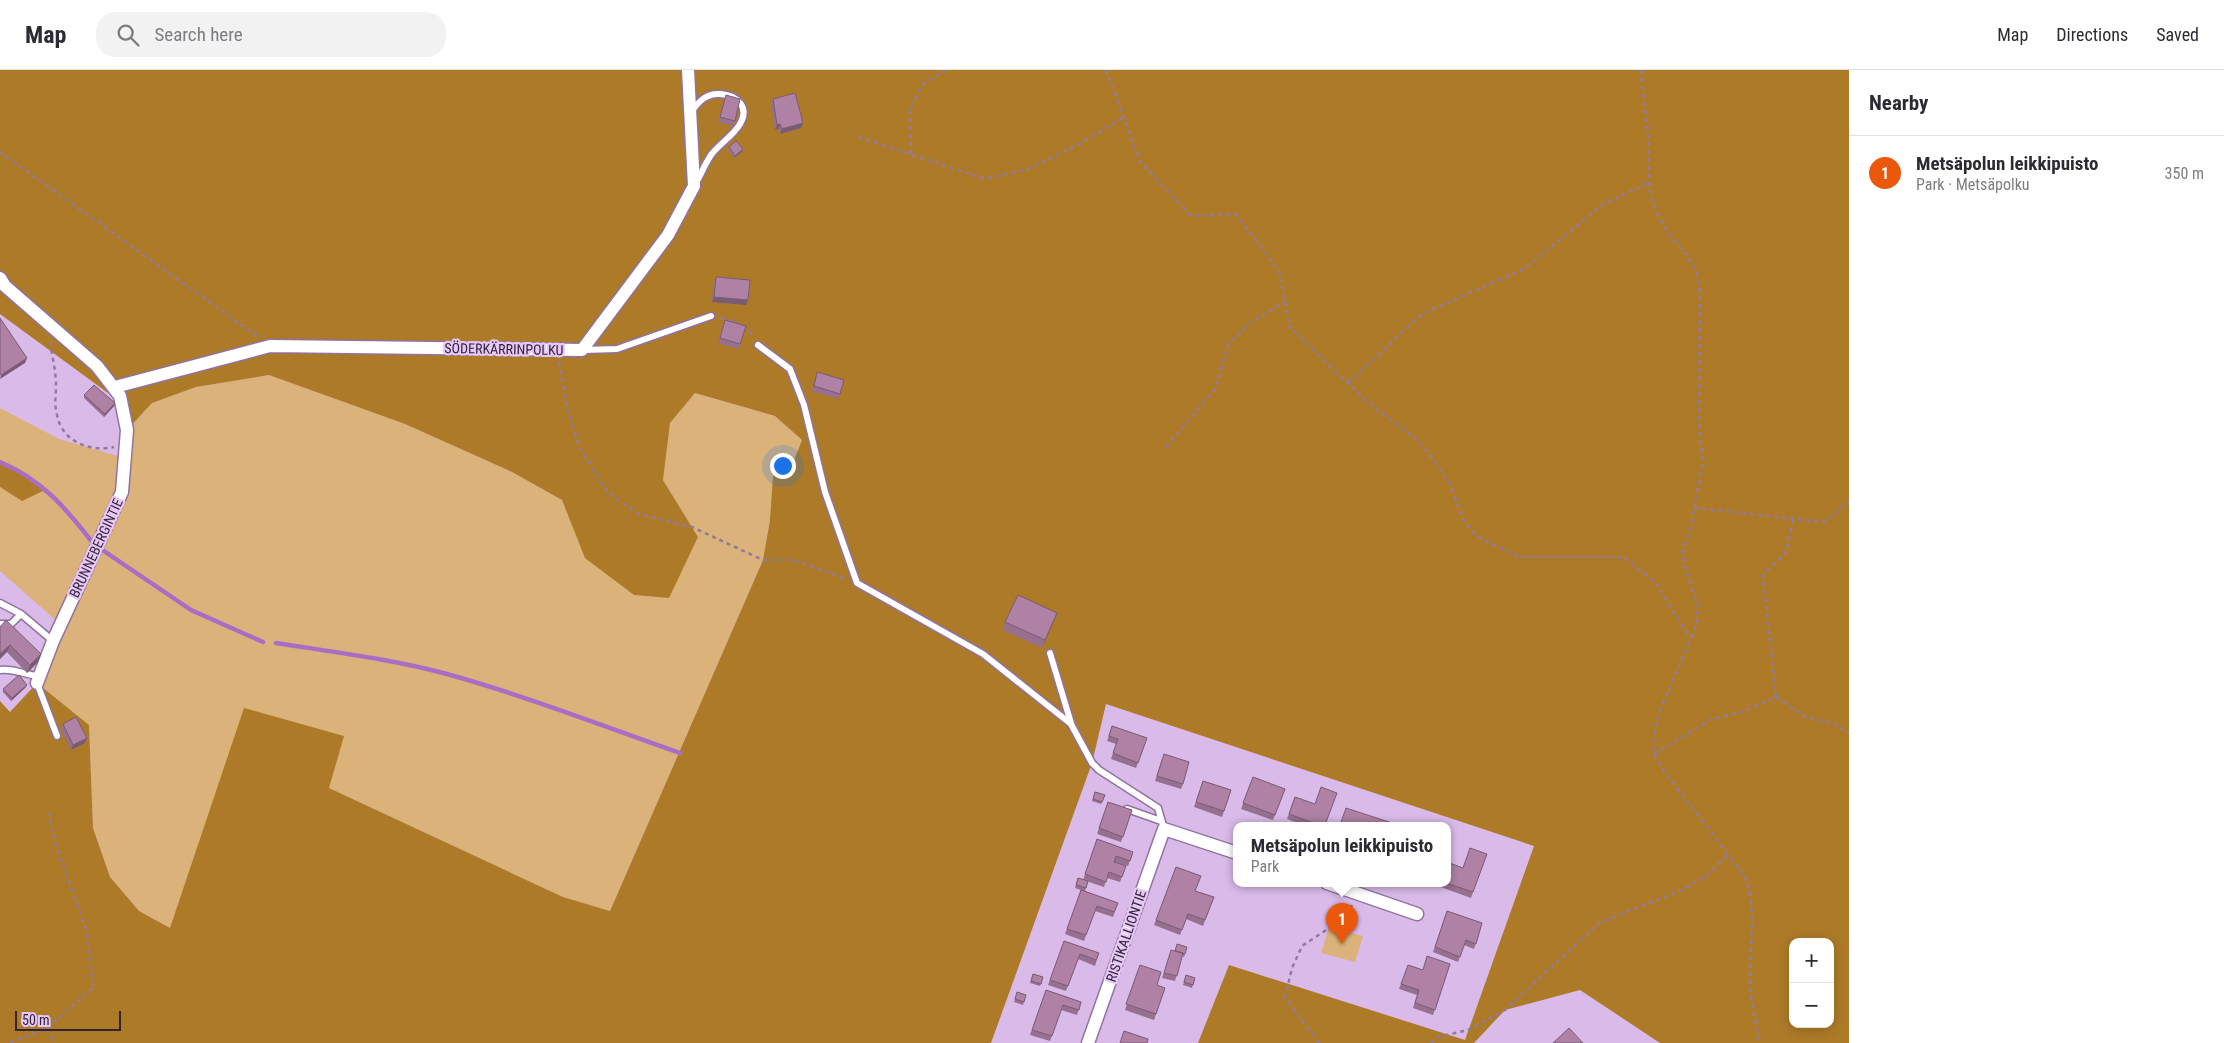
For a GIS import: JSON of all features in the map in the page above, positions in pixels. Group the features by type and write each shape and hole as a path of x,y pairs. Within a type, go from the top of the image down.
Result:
{"street":[{"path":"688,70 694,186"},
{"name":"SÖDERKÄRRINPOLKU","path":"114,387 270,346 582,350 668,235 694,186"},
{"name":"BRUNNEBERGINTIE","path":"0,278 5,286 97,366 120,396 125,415 126,443 122,492 53,641 38,680"},
{"path":"1162,825 1233,852"},
{"name":"RISTIKALLIONTIE","path":"1088,1043 1162,825"},
{"path":"1339,887 1418,914"}],"lane":[{"path":"690,114 700,100 714,94 736,97 742,104 740,124 710,156 694,186"},
{"path":"582,350 617,349 711,316"},
{"path":"758,345 790,369 804,405 825,492 857,583 982,654 1071,724"},
{"path":"0,603 21,614 53,641"},
{"path":"0,624 11,624 21,614"},
{"path":"1050,653 1071,724 1092,763 1099,770 1158,808 1162,825"},
{"path":"0,670 15,670 38,680 57,736"},
{"path":"1126,809 1162,825"}],"path":[{"path":"911,154 910,109 923,84 946,70"},
{"path":"1106,70 1140,161 1191,216 1236,214 1279,272 1290,327 1366,401 1420,442 1451,485 1463,520 1478,537 1519,557 1623,557 1655,582 1691,638"},
{"path":"1641,70 1648,136 1648,183 1656,213 1672,240 1694,263 1699,278 1701,394 1699,424 1703,462 1689,535 1683,549 1684,563 1698,606 1698,624 1660,711 1654,736 1654,754 1661,767 1726,855 1743,874 1750,890 1753,908 1750,980 1759,1043"},
{"path":"859,137 985,179 1028,169 1078,145 1124,117"},
{"path":"0,152 270,346"},
{"path":"1348,383 1422,314 1526,268 1600,206 1648,183"},
{"path":"1166,446 1216,388 1228,344 1249,324 1285,301"},
{"path":"711,316 734,321 741,325 748,330 758,345"},
{"path":"47,321 56,383 57,416 61,428 70,438 92,449 98,450 126,443"},
{"path":"557,350 568,411 580,448 608,493 639,514 692,527 763,560 794,560 857,583"},
{"path":"1695,508 1825,522 1849,501"},
{"path":"1794,518 1785,554 1763,575 1776,697 1804,716 1834,724 1849,733"},
{"path":"1654,754 1712,719 1742,712 1776,697"},
{"path":"10,1043 46,1028 93,988 87,932 56,842 49,813"},
{"path":"1431,1043 1438,1037 1468,1030 1505,1010 1599,923 1684,889 1710,874 1726,855"},
{"path":"1340,930 1358,893"},
{"path":"1319,1043 1286,997 1292,968 1302,946 1346,917"},
{"path":"46,1028 55,1043"}],"shaded area":[{"path":"0,70 1849,70 1849,1043 1660,1043 1580,990 1505,1010 1474,1043 1198,1043 1229,965 1465,1040 1534,846 1106,704 1092,763 991,1043 0,1043 0,701 10,712 37,683 89,725 93,828 110,877 139,911 170,928 244,708 344,736 329,788 563,897 610,911 763,560 770,520 773,476 792,465 802,440 775,416 695,393 670,423 663,480 698,537 669,598 634,595 585,558 562,500 512,472 405,424 269,375 196,387 152,403 127,430 120,396 108,393 0,314"},
{"path":"269,375 405,424 512,472 562,500 586,558 634,595 668,598 698,537 663,480 670,423 695,393 775,416 802,440 770,520 763,560 610,911 563,897 329,788 170,928 139,911 110,877 93,828 89,725 37,683 60,624 0,571 0,487 22,501 23,472 0,460 0,408 59,439 125,458 127,430 152,403 196,387"},
{"path":"0,460 23,472 45,490 22,501 0,487"},
{"path":"1329,927 1363,936 1355,962 1321,953"}],"building":[{"path":"795,93 803,123 782,129 780,124 777,125 773,99"},
{"path":"726,95 740,99 735,121 720,117"},
{"path":"736,141 743,149 735,156 729,147"},
{"path":"716,277 750,280 748,300 714,297"},
{"path":"0,318 27,358 1,375 0,374"},
{"path":"725,320 746,326 740,344 720,338"},
{"path":"817,372 844,380 840,394 814,386"},
{"path":"94,385 115,403 105,414 84,395"},
{"path":"1018,595 1057,613 1045,640 1005,622"},
{"path":"6,620 41,654 30,665 10,645 0,654 0,627"},
{"path":"19,675 27,685 12,698 3,689"},
{"path":"76,717 87,738 73,745 63,724"},
{"path":"1112,726 1147,738 1138,763 1113,753 1118,739 1109,736"},
{"path":"1164,754 1189,762 1183,784 1157,776"},
{"path":"1253,777 1285,789 1275,815 1243,803"},
{"path":"1203,781 1231,790 1224,811 1196,802"},
{"path":"1321,787 1337,793 1326,822 1311,822 1289,814 1295,797 1315,804"},
{"path":"1095,792 1105,795 1102,802 1093,799"},
{"path":"1108,802 1132,810 1123,837 1099,828"},
{"path":"1346,808 1389,822 1341,822"},
{"path":"1097,839 1133,852 1130,861 1116,856 1114,862 1126,866 1122,877 1109,872 1106,882 1085,874"},
{"path":"1470,848 1487,854 1473,892 1451,885 1451,864 1463,868"},
{"path":"1176,867 1201,876 1195,891 1214,897 1205,920 1188,914 1182,930 1156,920"},
{"path":"1078,878 1088,881 1086,888 1076,885"},
{"path":"1081,890 1118,903 1114,912 1097,906 1086,935 1067,929"},
{"path":"1447,911 1482,923 1476,944 1466,940 1460,957 1435,947"},
{"path":"1064,941 1099,953 1096,960 1080,954 1068,986 1050,980"},
{"path":"1177,944 1187,947 1185,954 1175,951"},
{"path":"1171,950 1183,953 1177,976 1164,973"},
{"path":"1427,956 1450,964 1435,1010 1415,1003 1419,990 1401,984 1408,965 1423,970"},
{"path":"1140,965 1161,972 1157,985 1165,988 1156,1014 1126,1004"},
{"path":"1033,974 1043,977 1041,984 1031,981"},
{"path":"1186,975 1195,978 1193,985 1184,982"},
{"path":"1046,990 1081,1002 1079,1010 1063,1005 1052,1036 1032,1030"},
{"path":"1017,992 1026,995 1024,1002 1015,999"},
{"path":"1569,1028 1583,1043 1553,1043"},
{"path":"1124,1031 1148,1039 1147,1043 1120,1043"}],"waterway":[{"path":"0,462 28,477 51,495 92,542"},
{"path":"98,547 191,610 263,642"},
{"path":"276,643 383,660 447,674 535,702 680,753"}],"place":[{"name":"Metsäpolun leikkipuisto","path":"1342,944"}]}
